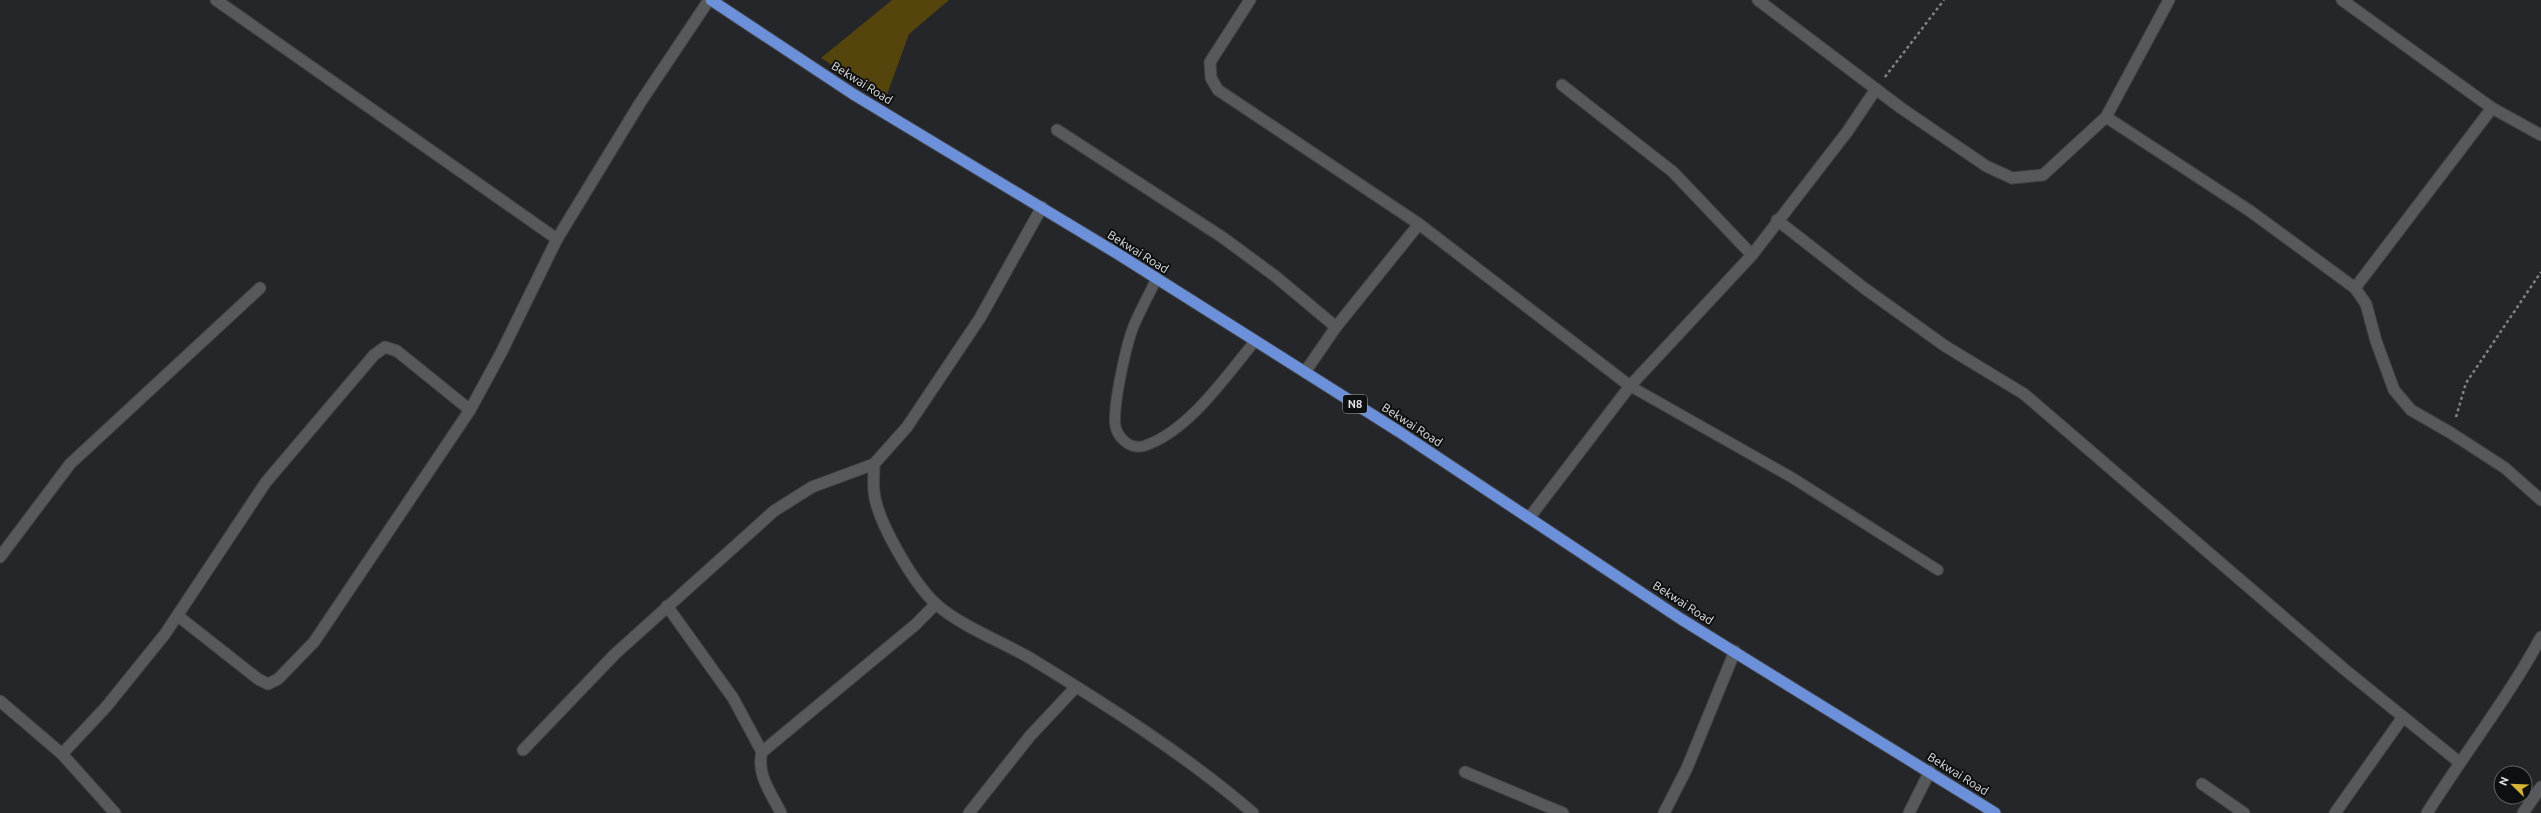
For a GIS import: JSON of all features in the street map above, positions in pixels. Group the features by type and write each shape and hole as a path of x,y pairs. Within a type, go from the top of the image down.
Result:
{"highway":[{"name":"Bekwai Road","path":"710,0 853,94 1157,278 1305,372 1681,619 1735,651 1846,722 1930,771 1995,813"}],"street":[{"path":"216,0 557,239"},
{"path":"178,616 258,679 268,684 278,679 314,642 470,410 557,239 640,103 710,0"},
{"path":"1250,0 1210,62 1211,78 1218,90 1419,224 1630,386"},
{"path":"1758,0 1876,88 1986,166 2012,178 2043,175 2106,117 2169,0"},
{"path":"2342,0 2492,108 2541,135"},
{"path":"1562,85 1673,172 1752,255"},
{"path":"1529,518 1630,386 1752,255 1777,220 1847,132 1876,88"},
{"path":"2356,288 2492,108"},
{"path":"2106,117 2250,211 2356,288 2366,304 2376,341 2394,390 2411,410 2451,432 2505,468 2541,500"},
{"path":"1057,130 1222,237 1275,276 1336,327"},
{"path":"524,750 615,654 774,511 812,487 874,464 907,427 980,318 1042,207"},
{"path":"1777,220 1864,288 1945,346 2024,394 2158,507 2208,553 2403,717 2459,762"},
{"path":"1305,372 1336,327 1419,224"},
{"path":"0,557 70,464 260,288"},
{"path":"62,754 106,707 178,616 266,482 374,355 385,347 397,351 470,410"},
{"path":"874,464 874,492 882,518 901,557 916,581 936,604 1075,688 1159,743 1229,792 1253,813"},
{"path":"781,813 761,774 759,763 762,752 915,625 936,604"},
{"path":"668,606 733,698 762,752"},
{"path":"2427,813 2459,762 2519,676 2541,637"},
{"path":"1664,813 1687,768 1735,651"},
{"path":"970,813 1030,736 1075,688"},
{"path":"0,701 62,754 115,813"},
{"path":"2335,813 2403,717"},
{"path":"1909,813 1930,771"},
{"path":"1464,772 1563,813"},
{"path":"2202,784 2244,813"},
{"path":"2523,813 2541,787"}],"lane":[{"path":"1157,278 1134,326 1119,388 1115,423 1118,433 1124,442 1133,447 1144,446 1166,434 1197,410 1255,341"},
{"path":"1630,386 1791,477 1938,570"}],"path":[{"path":"1876,88 1944,0"},
{"path":"2451,432 2466,383 2541,272"}],"shaded area":[{"path":"892,0 949,0 909,34 885,100 821,58"}]}
